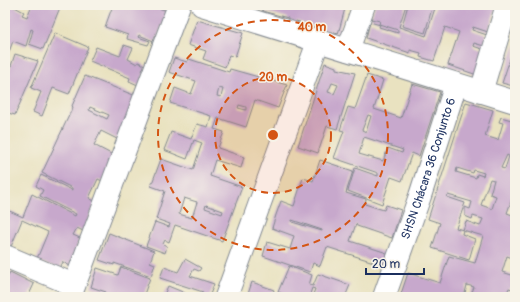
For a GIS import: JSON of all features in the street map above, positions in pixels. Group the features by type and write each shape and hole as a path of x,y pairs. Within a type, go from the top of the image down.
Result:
{"street":[{"path":"5,256 72,291 179,5"},
{"path":"202,5 246,11 318,42 515,102"},
{"path":"348,50 364,5"},
{"path":"481,92 507,5"},
{"path":"226,297 318,42"},
{"name":"SHSN Chácara 36 Conjunto 6","path":"384,297 420,196 456,84"}],"building":[{"path":"5,5 11,5 24,12 22,15 27,17 32,5 61,5 43,49 29,44 33,30 31,29 26,46 13,41 9,52 5,50"},
{"path":"113,5 148,5 168,11 156,42 139,35 138,37 150,41 148,45 127,39 128,35 105,27"},
{"path":"264,5 346,5 338,34 296,21 295,23 287,20 288,18 262,11"},
{"path":"375,5 406,5 399,27 426,36 436,5 497,5 488,32 473,27 472,30 487,35 484,46 474,43 473,46 485,50 477,75 448,65 459,32 445,27 434,61 420,57 421,53 410,50 410,53 366,38 370,22 380,25 379,27 398,33 398,30 379,24 380,21 371,19"},
{"path":"408,5 433,5 425,33 402,26"},
{"path":"197,20 243,33 235,57 229,55 225,67 203,59 206,51 188,45"},
{"path":"55,33 88,47 69,94 53,88 42,116 33,112 41,92 31,88"},
{"path":"515,44 515,78 513,86 502,83"},
{"path":"124,45 133,48 128,59 137,64 138,62 147,66 140,86 129,81 130,78 90,61 96,47 120,56"},
{"path":"15,54 38,61 15,115 5,112 5,84"},
{"path":"174,58 187,62 189,59 229,72 230,69 287,85 278,108 255,100 246,127 218,118 214,129 224,132 218,148 244,157 241,168 215,160 210,176 242,187 222,241 175,225 169,242 165,240 163,244 167,246 165,253 146,246 155,222 169,227 170,224 156,219 165,191 151,186 161,159 193,170 202,143 194,140 187,159 164,150 171,132 191,139 197,124 208,127 211,116 170,103 175,88 191,94 196,81 169,72","holes":["219,88 223,89 221,97 217,96","239,105 246,107 246,110 238,108","184,198 197,202 192,218 179,214","206,205 223,211 222,214 205,208"]},
{"path":"325,63 336,67 336,69 355,73 337,129 327,126 318,153 298,146","holes":["332,83 338,85 334,94 328,92"]},
{"path":"367,75 383,80 374,109 401,118 412,84 440,92 419,156 412,153 402,181 391,177 382,204 348,191 355,168 378,176 378,173 334,158 344,131 340,130 348,107 355,109","holes":["368,115 371,116 366,132 362,130","364,137 403,150 402,153 388,148 383,161 359,154"]},
{"path":"85,76 136,96 119,140 101,131 94,145 113,155 102,181 98,179 89,198 96,202 83,231 77,228 73,235 80,238 70,266 63,262 60,268 36,261 48,232 22,220 10,249 5,247 5,209 23,217 32,194 75,216 76,214 40,196 43,190 36,186 41,175 72,190 72,188 42,173 73,107 72,106","holes":["90,107 109,115 107,119 89,110"]},
{"path":"466,102 493,110 485,136 498,140 503,123 499,122 501,117 515,121 515,190 507,213 515,216 515,259 507,256 502,272 515,276 515,290 509,288 505,297 470,297 474,287 467,285 464,297 400,297 408,273 440,283 449,256 475,263 483,236 463,230 462,234 475,239 469,260 432,248 440,223 428,219","holes":["507,155 509,156 505,169 501,168","457,168 473,173 474,170 484,173 483,176 477,174 476,178 456,172","490,179 494,180 490,194 496,196 492,209 481,205","448,195 472,202 470,209 465,207 465,216 472,219 473,216 483,219 480,226 466,221 463,230 456,228 465,203 447,197"]},
{"path":"320,160 353,171 346,193 366,199 365,204 377,208 384,210 386,205 401,210 392,238 357,226 356,224 350,241 387,253 383,265 327,247 320,266 313,263 310,272 263,256 267,242 290,249 294,236 272,228 276,215 281,201 294,206 303,178 313,181","holes":["292,220 322,230 292,222"]},
{"path":"109,233 154,251 150,262 155,264 151,276 114,263 114,265 99,260"},
{"path":"185,259 201,268 199,271 194,269 190,276 214,284 209,297 202,295 203,292 160,278 164,267 178,272"},
{"path":"289,266 312,275 309,285 313,286 318,274 350,285 345,297 312,297 315,289 312,288 309,297 292,297 278,292"},
{"path":"121,267 150,278 143,297 104,297 106,292 91,287 97,268 118,275"},
{"path":"10,272 34,284 28,297 5,297 5,281"},
{"path":"252,282 274,290 273,293 285,297 247,297"},
{"path":"168,286 185,293 183,297 163,297"}]}
